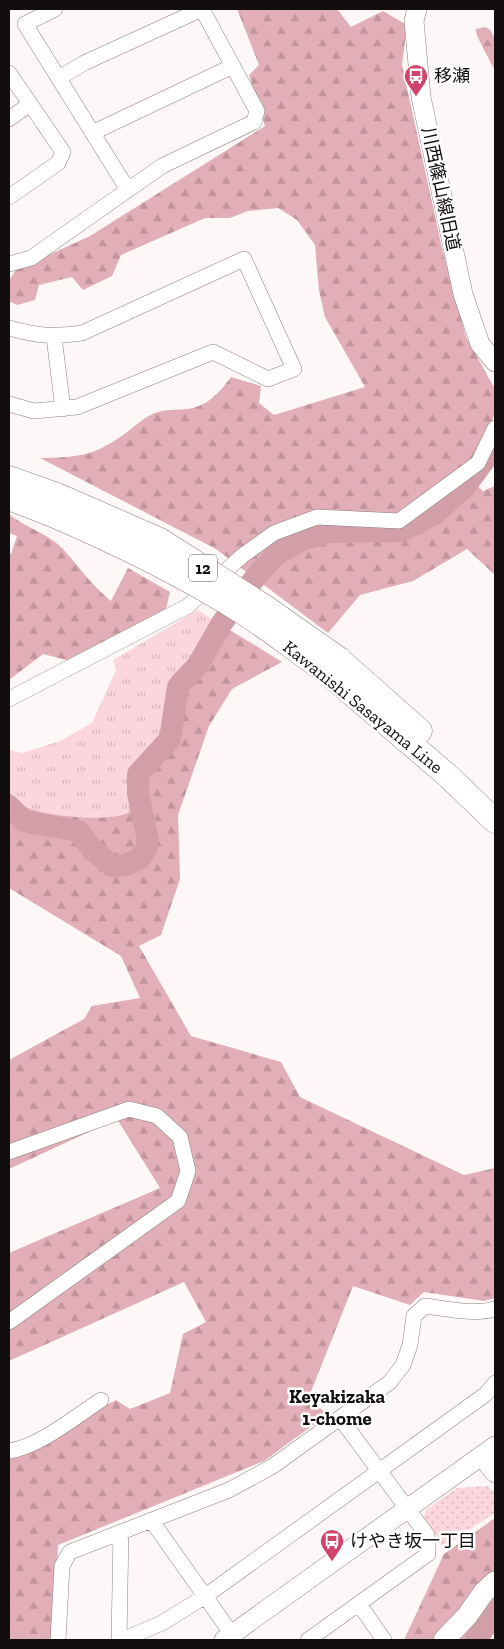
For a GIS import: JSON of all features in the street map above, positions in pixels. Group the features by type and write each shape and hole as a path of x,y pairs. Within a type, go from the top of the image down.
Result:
{"main road":[{"name":"Kawanishi Sasayama Line","path":"9,478 52,504"},
{"name":"Kawanishi Sasayama Line","path":"9,498 52,504 160,540 265,606 332,664 495,798"},
{"name":"Kawanishi Sasayama Line","path":"332,664 495,821"},
{"path":"444,1640 495,1582"}],"street":[{"path":"56,9 25,24 94,132 128,190"},
{"path":"9,264 31,258 162,166 254,122 257,111 202,9 84,63 59,78"},
{"name":"川西篠山線旧道","path":"417,9 414,21 421,97 463,294 480,344 495,362"},
{"path":"94,132 233,66"},
{"path":"9,73 63,152 58,163 9,197"},
{"path":"9,119 30,104"},
{"path":"9,328 37,336 54,337 82,333 244,259 294,369 268,379 213,352 77,407 34,411 9,404"},
{"path":"54,337 63,408"},
{"path":"9,699 188,606 242,556 274,533 317,517 399,522 478,463 495,428"},
{"path":"9,1152 129,1109 157,1116 180,1137 188,1171 178,1201 9,1322"},
{"path":"58,1640 62,1566 70,1552 229,1490 273,1466 390,1382 403,1365 410,1345 414,1316 425,1306 458,1311 487,1312 495,1309"},
{"path":"121,1532 120,1640 162,1623 204,1596 379,1468 486,1394 495,1383"},
{"path":"9,1451 18,1450 52,1432 101,1400"},
{"path":"308,1640 428,1554 427,1535 340,1418"},
{"path":"151,1520 204,1596 230,1639 489,1451 495,1474"},
{"path":"359,1604 384,1640"}],"green space":[{"path":"237,9 337,9 351,27 383,11 407,25 402,65 442,248 466,337 495,389 495,411 475,484 483,491 495,486 495,575 467,549 413,581 360,595 328,633 216,549 40,458 74,456 93,452 112,442 155,413 193,408 205,403 231,377 261,386 259,403 274,415 365,387 325,317 319,291 315,245 297,220 278,208 248,211 230,218 205,218 121,255 112,276 83,290 72,277 39,285 35,300 17,305 9,301 9,280 16,270 90,236 265,126 249,75 259,65"},
{"path":"485,27 490,30 495,40 495,71 477,36 476,29"},
{"path":"9,514 61,547 91,582 111,601 128,568 170,592 166,609 70,661 43,654 9,680 9,553 11,554 17,536 9,533"},
{"path":"198,610 215,621 170,697 167,736 138,768 129,812 109,817 78,817 35,810 19,802 9,791 9,750 22,753 60,741 92,723 116,670 113,660"},
{"path":"215,621 282,662 232,689 209,726 178,815 180,879 161,935 139,946 191,1036 281,1062 300,1097 464,1175 495,1168 495,1298 484,1301 424,1292 410,1305 353,1286 308,1399 328,1414 264,1461 58,1545 54,1640 9,1640 9,1458 116,1400 130,1409 170,1393 183,1334 206,1322 184,1282 9,1361 9,1253 160,1188 117,1119 9,1169 9,1060 84,1019 92,1006 140,998 121,956 9,888 9,792 26,807 47,813 94,818 121,815 129,812 138,768 167,736 170,697"},
{"path":"487,1486 495,1493 495,1513 443,1547 423,1518 426,1510 457,1488"},
{"path":"495,1518 495,1601 466,1640 404,1640 444,1554"}],"waterway":[{"path":"9,806 24,821 78,831 93,850 112,866 126,865 139,859 146,850 148,840 138,794 138,774 170,739 178,687 198,665 222,623 257,575 278,553 302,540 328,532 401,531 433,515 464,488 495,446"},
{"path":"476,1640 495,1612"}],"place":[{"name":"移瀬","path":"416,97"},
{"name":"けやき坂一丁目","path":"332,1562"}],"district":[{"name":"Keyakizaka 1-chome","path":"337,1407"}]}
